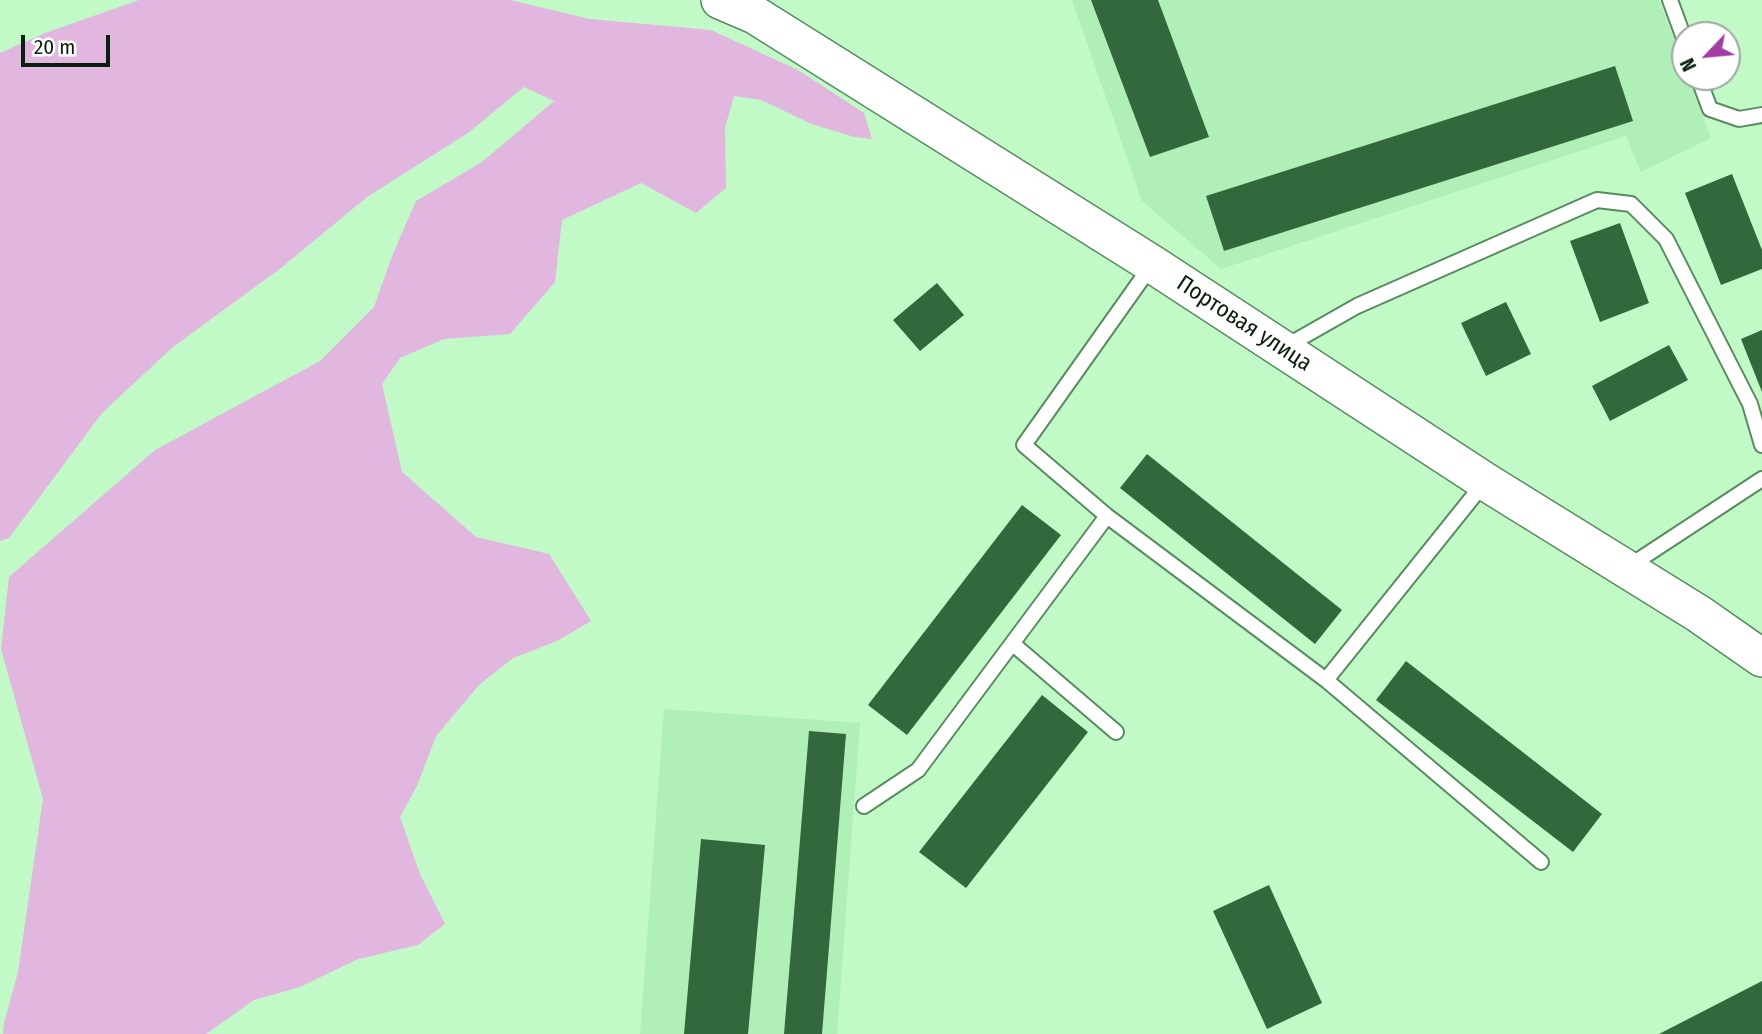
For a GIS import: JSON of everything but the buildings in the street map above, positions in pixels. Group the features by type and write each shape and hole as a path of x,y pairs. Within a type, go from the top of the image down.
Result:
{"street":[{"name":"Портовая улица","path":"720,0 755,15 1152,264 1486,482 1699,614 1762,658"}],"lane":[{"path":"1670,0 1678,21"},
{"path":"1703,91 1710,109 1738,119 1762,115"},
{"path":"1282,349 1357,306 1597,200 1631,204 1666,239 1750,404 1762,445"},
{"path":"1152,264 1024,445 1107,516 1326,680 1541,862"},
{"path":"1625,568 1762,479"},
{"path":"1326,680 1486,482"},
{"path":"864,806 918,770 1107,516"},
{"path":"1013,644 1115,732"}],"shaded area":[{"path":"139,0 510,0 590,19 711,30 798,70 864,113 872,139 854,137 812,124 761,100 734,96 725,128 726,188 696,213 641,183 562,220 555,282 510,334 444,339 400,358 382,384 402,472 476,537 549,554 591,621 557,641 513,658 479,685 436,736 417,786 400,817 420,874 445,924 418,945 358,959 300,987 254,1000 206,1034 3,1034 18,972 43,799 1,649 9,577 155,450 320,361 374,307 416,201 482,162 554,101 524,87 468,133 367,197 281,268 173,347 102,413 9,538 0,541 0,53 45,33"},
{"path":"1072,0 1659,0 1671,31 1671,91 1693,91 1711,138 1641,172 1626,136 1221,269 1142,201"},
{"path":"664,709 860,723 837,1034 640,1034"}]}
